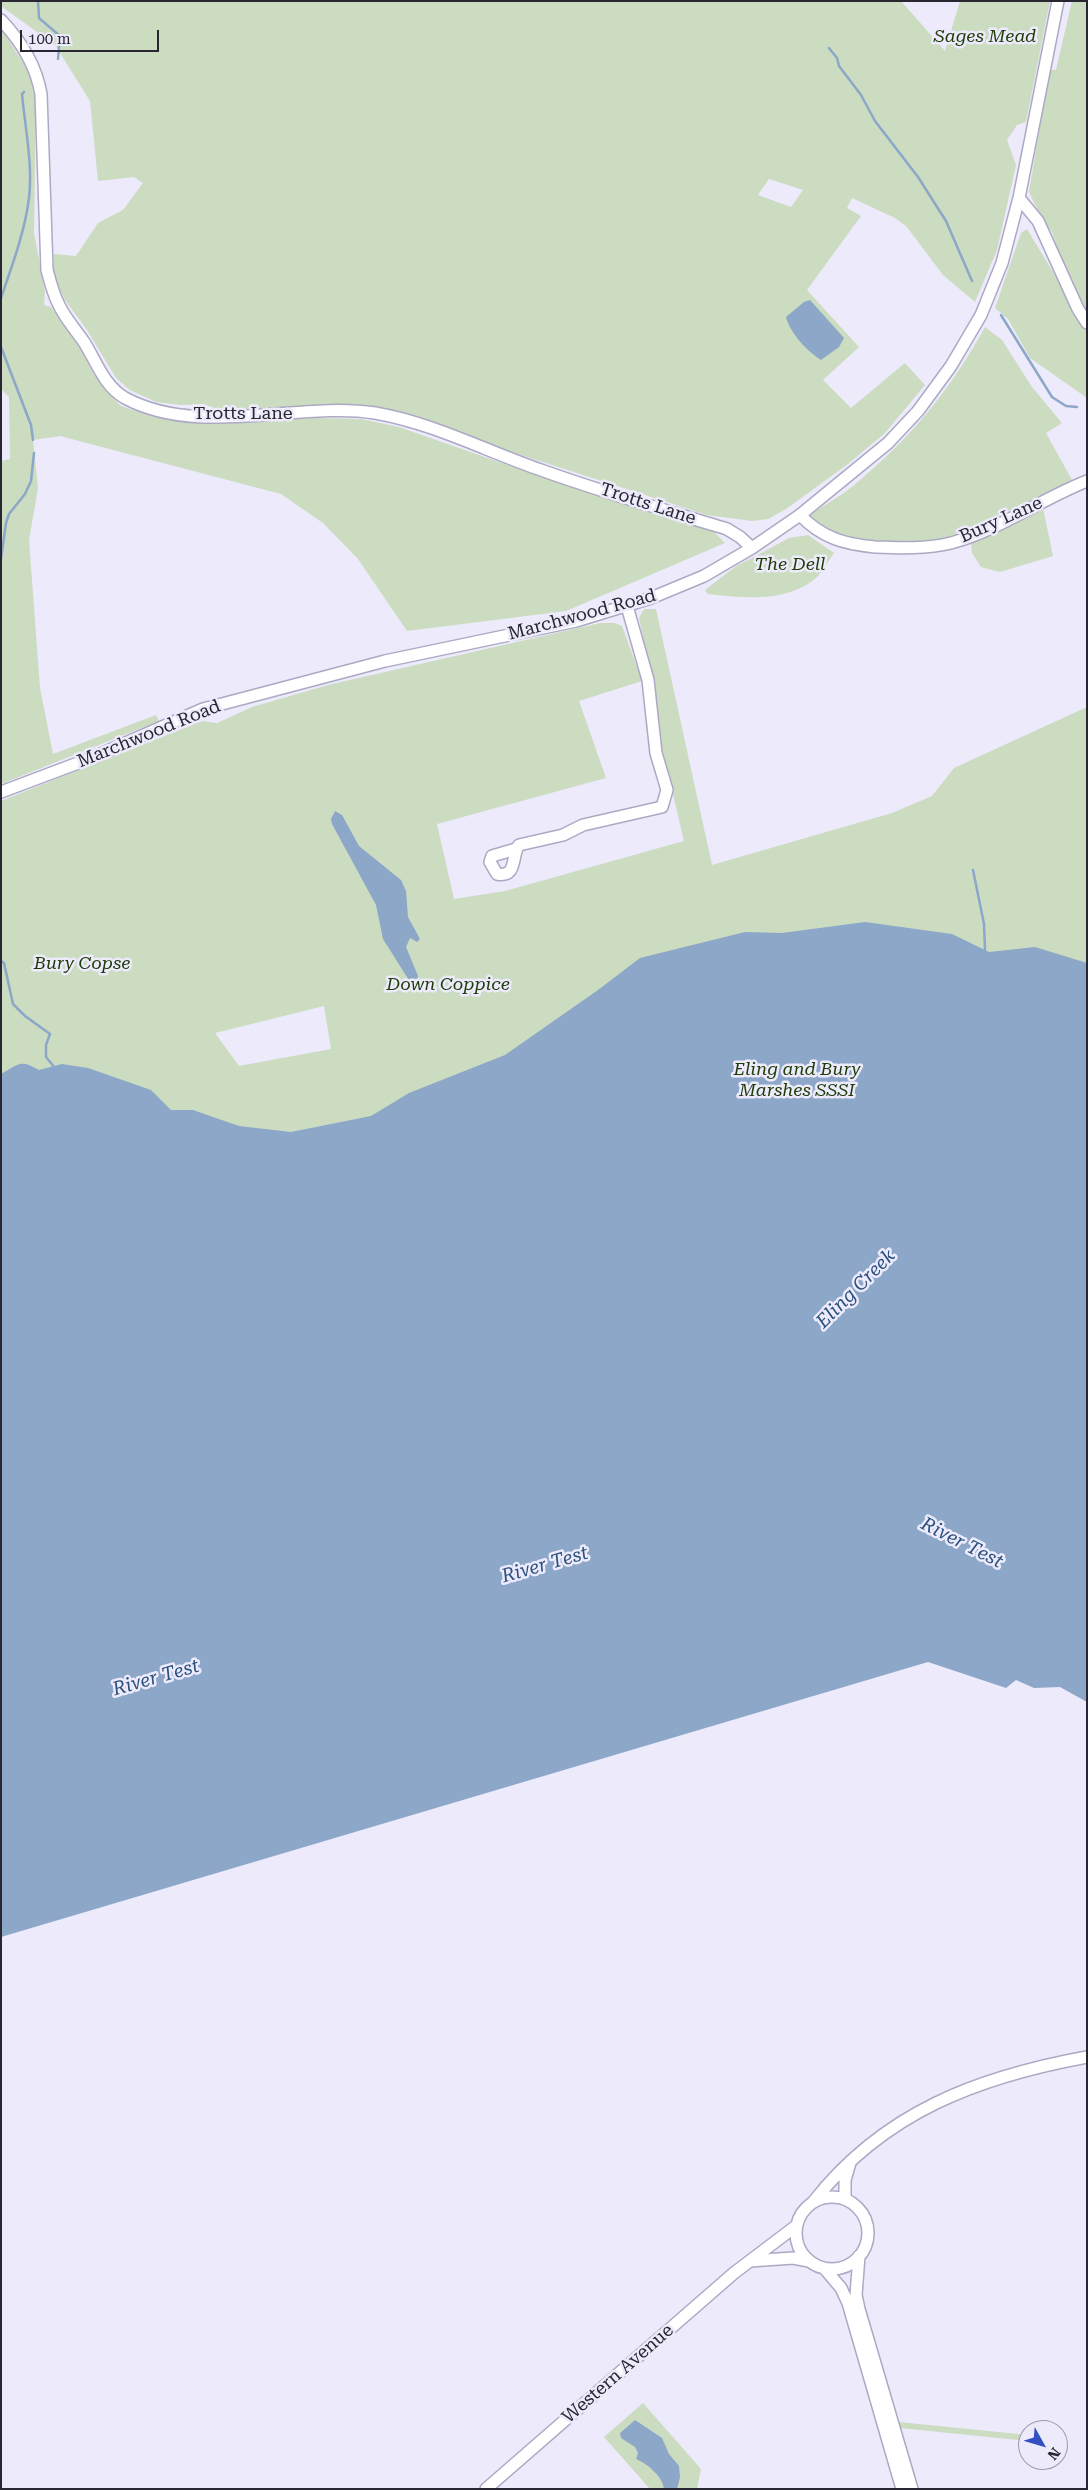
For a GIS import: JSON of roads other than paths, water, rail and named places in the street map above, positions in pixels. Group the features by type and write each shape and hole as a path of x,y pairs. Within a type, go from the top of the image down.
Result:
{"street":[{"name":"Marchwood Road","path":"1,792 94,757 203,709 379,662 576,621 627,606 683,586 752,548 800,515 888,443 918,411 951,366 981,316 998,272 1019,198 1058,1"},
{"name":"Trotts Lane","path":"1,20 12,32 38,74 41,98 47,270 53,292 58,304 86,344 100,371 123,397 141,405 176,414 264,416 344,411 376,414 409,421 541,470 726,529 740,536 752,548"},
{"path":"1019,198 1038,221 1078,309 1087,323"},
{"name":"Bury Lane","path":"800,515 815,529 836,541 884,547 928,546 965,538 1087,481"},
{"path":"516,849 519,845 563,834 583,825 662,807 667,790 656,753 648,680 627,606"},
{"path":"809,2261 798,2245 796,2226 806,2208 814,2202 838,2171 891,2128 924,2108 970,2087 1035,2067 1087,2058"},
{"path":"845,2199 845,2180 850,2163"},
{"path":"814,2202 835,2197 845,2199 860,2211 867,2229 867,2238 859,2256 856,2295 902,2489"},
{"name":"Western Avenue","path":"486,2489 750,2261 796,2226"},
{"path":"824,2268 843,2267 859,2256"},
{"path":"750,2261 793,2258 809,2261 824,2268 839,2285 848,2303 912,2489"}],"water":[{"path":"810,300 844,338 839,347 821,360 800,341 791,329 786,317 804,302"},
{"path":"335,811 342,815 359,846 401,880 406,891 408,917 420,939 417,942 410,938 406,947 418,976 415,985 412,985 383,939 376,905 332,824 331,819"},
{"path":"865,922 952,934 989,952 1035,947 1087,963 1087,1702 1060,1687 1034,1688 1016,1680 1006,1688 928,1662 1,1937 1,1074 20,1064 39,1070 62,1064 88,1068 151,1090 171,1110 193,1110 239,1126 291,1132 371,1116 409,1093 505,1055 640,958 745,932 782,933"},
{"path":"635,2420 662,2438 669,2454 679,2466 680,2477 677,2489 664,2489 661,2480 654,2471 636,2459 638,2453 635,2447 621,2438 620,2433"}],"waterway":[{"path":"38,1 39,18 60,36 58,59"},
{"path":"829,48 837,58 839,66 861,95 875,121 918,177 946,221 972,281"},
{"path":"1,298 14,261 29,198 30,172 22,94 24,92"},
{"path":"1001,315 1052,397 1066,406 1077,407"},
{"path":"1,347 31,425 33,440"},
{"path":"1,559 6,523 9,514 25,494 31,481 34,453"},
{"path":"973,870 984,924 985,950"},
{"path":"1,961 4,963 13,1004 25,1016 50,1034 46,1045 46,1057 55,1068"}],"park label":[{"name":"Sages Mead","path":"985,37"},
{"name":"The Dell","path":"790,565"},
{"name":"Bury Copse","path":"82,964"},
{"name":"Down Coppice","path":"448,985"},
{"name":"Eling and Bury Marshes SSSI","path":"797,1080"}],"water label":[{"name":"Eling Creek","path":"856,1289"},
{"name":"River Test","path":"962,1543"},
{"name":"River Test","path":"545,1565"},
{"name":"River Test","path":"156,1678"}]}
